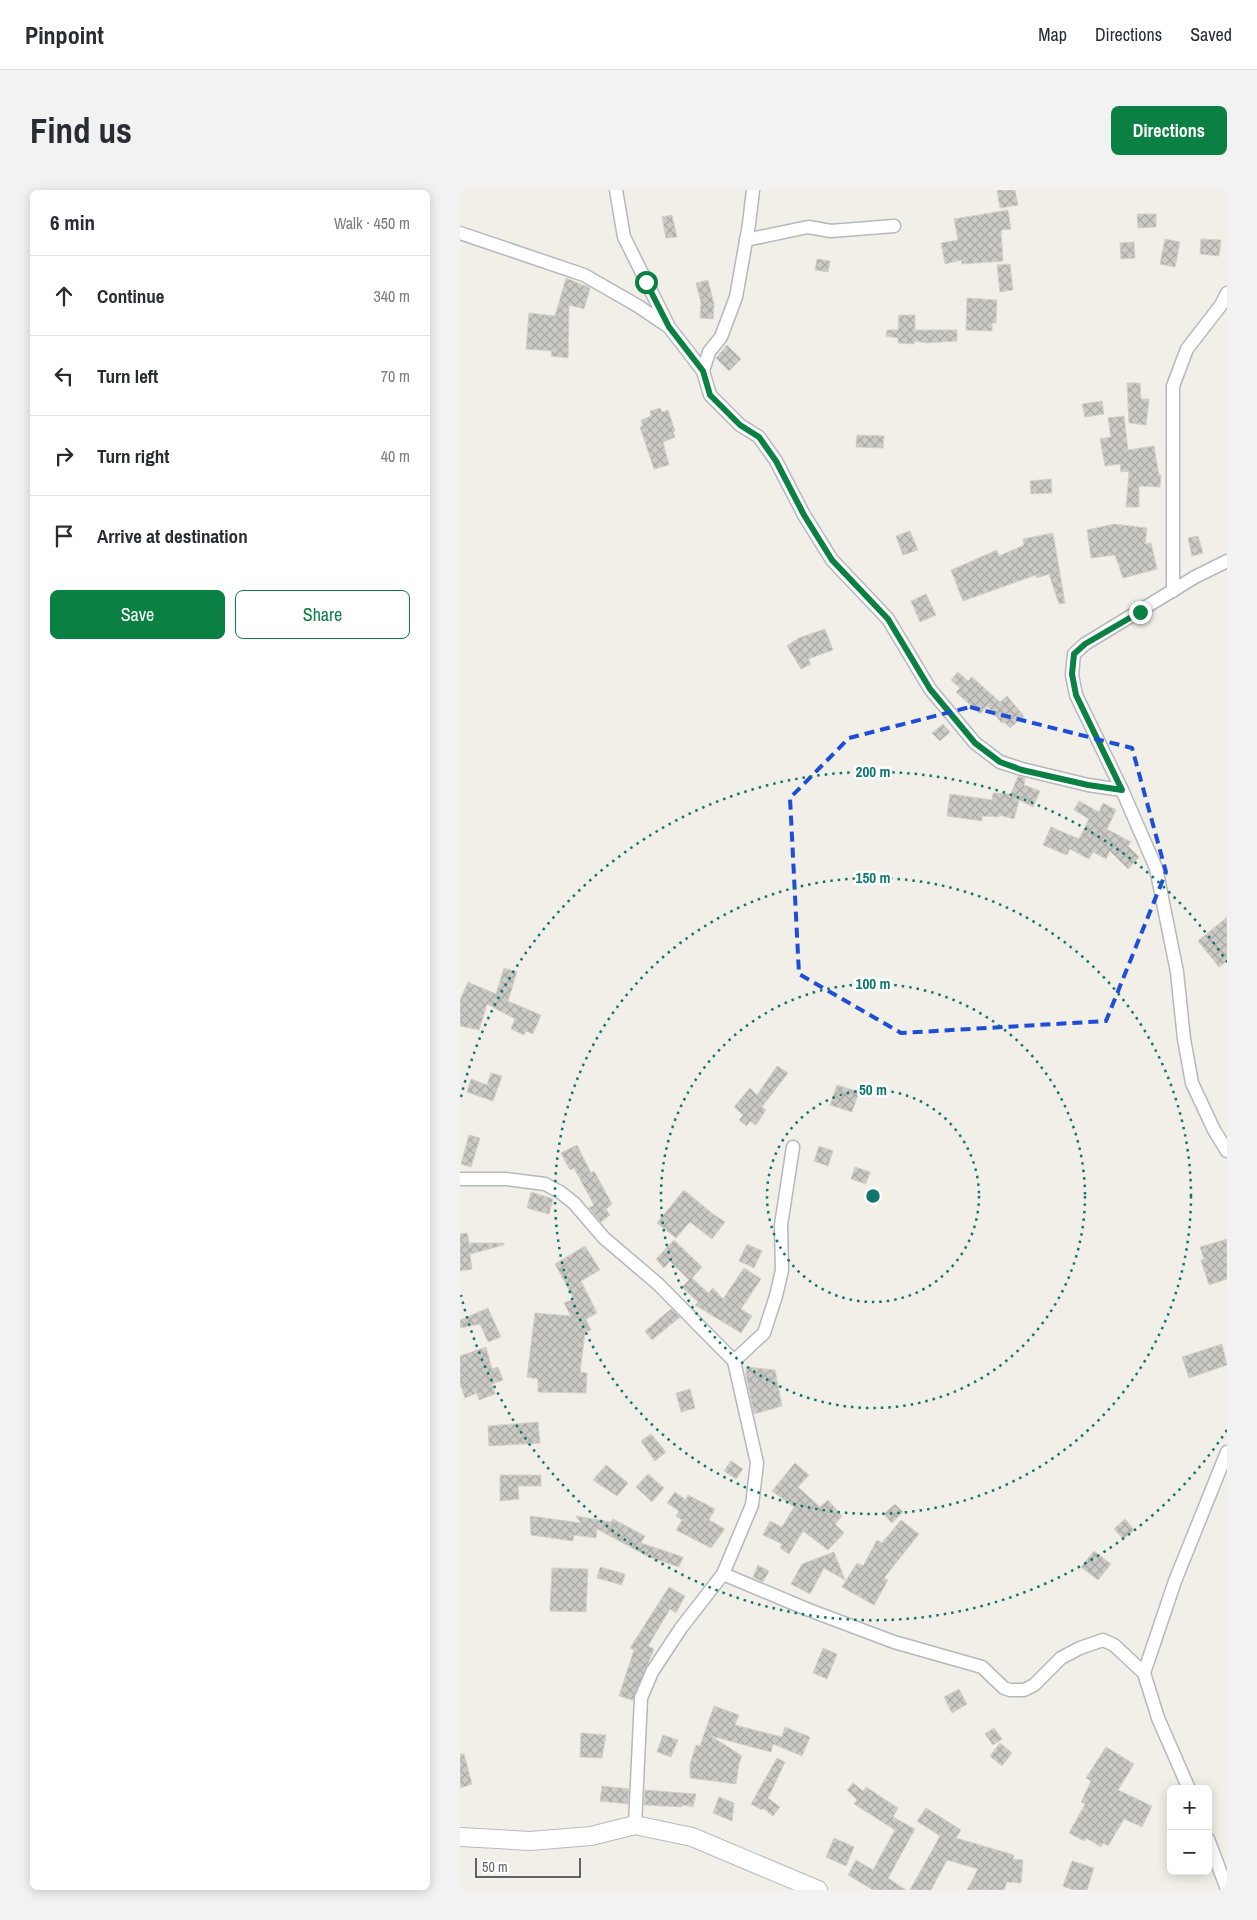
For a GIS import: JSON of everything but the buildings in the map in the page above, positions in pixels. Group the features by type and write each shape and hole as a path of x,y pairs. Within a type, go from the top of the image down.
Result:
{"street":[{"path":"616,190 624,237 669,327 703,371 710,395 740,425 759,437 776,461 804,515 832,560 888,619 930,689 975,743 1000,762 1022,770 1088,785 1122,790"},
{"path":"703,371 709,352 721,337 736,297 752,190"},
{"path":"746,240 808,227 831,231 894,226"},
{"path":"460,233 584,275 669,327"},
{"path":"1173,591 1173,386 1187,349 1221,305 1227,294"},
{"path":"1227,561 1085,644 1074,654 1072,674 1076,695 1122,790 1156,868 1177,972 1184,1039 1192,1083 1214,1130 1227,1151"},
{"path":"734,1361 764,1333 776,1296 782,1270 781,1224 793,1147"},
{"path":"460,1179 506,1179 545,1184 560,1192 574,1203 604,1238 658,1284 734,1361 750,1426 756,1472 752,1504 723,1574 681,1628 652,1672 641,1698 635,1825"},
{"path":"1144,1673 1175,1581 1227,1452"},
{"path":"723,1574 809,1610 894,1642 982,1667 1004,1688 1010,1690 1024,1690 1034,1685 1061,1658 1080,1648 1103,1640 1114,1645 1144,1673 1158,1718 1187,1785"},
{"path":"460,1837 530,1842 591,1836 635,1825 692,1837 818,1890"},
{"path":"1212,1850 1227,1890"}],"highlighted area":[{"path":"970,707 1132,748 1166,872 1106,1021 901,1033 799,974 790,798 849,738"}],"route":[{"path":"646,282 669,327 703,371 710,395 740,425 759,437 776,461 804,515 832,560 888,619 930,689 975,743 986,753 1000,762 1022,770 1056,776 1088,785 1122,790 1076,695 1072,674 1074,654 1085,644 1140,612"}]}
